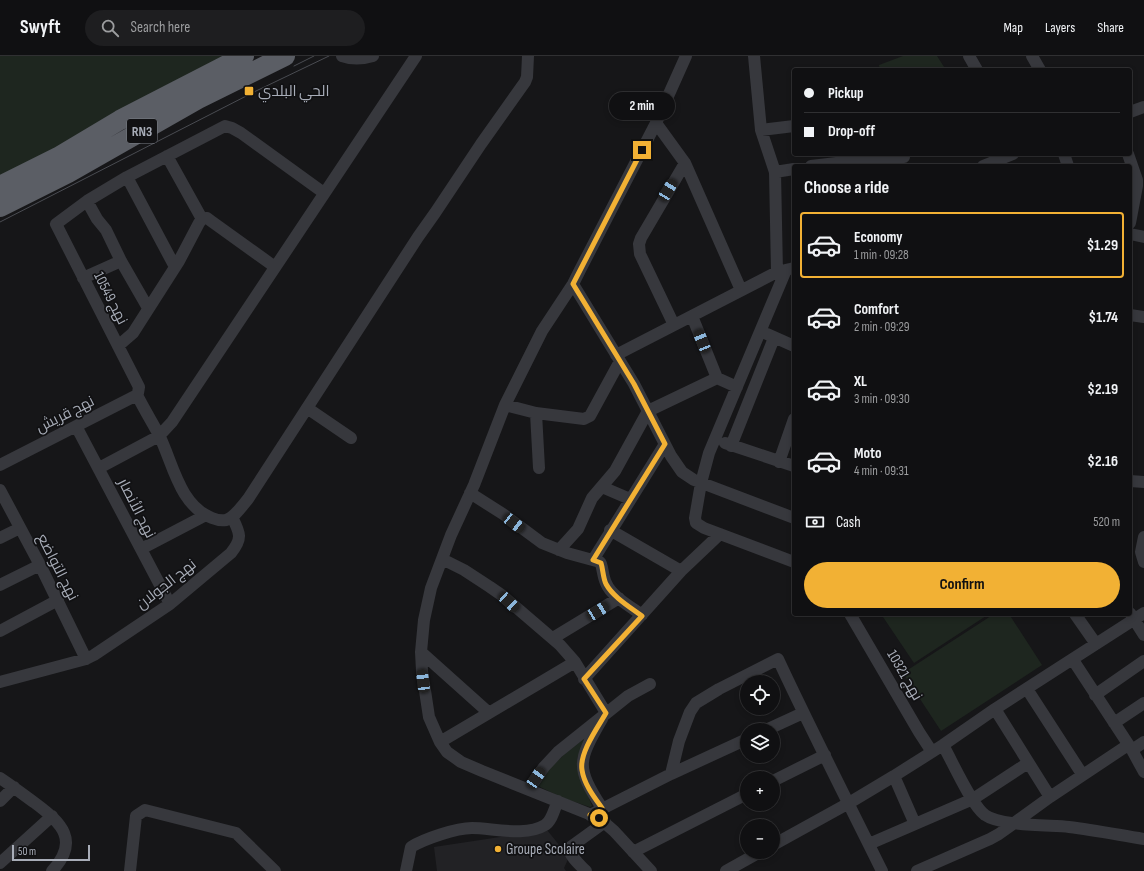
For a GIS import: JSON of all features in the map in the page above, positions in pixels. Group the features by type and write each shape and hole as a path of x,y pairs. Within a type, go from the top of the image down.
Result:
{"highway":[{"name":"RN3","path":"0,186 58,157 120,120 244,56"},
{"name":"RN3","path":"0,207 68,173 198,99 285,56"}],"street":[{"path":"342,56 354,59 373,56"},
{"path":"99,468 159,436 172,422 416,56"},
{"path":"141,549 206,515 220,521 227,520 232,517 248,499 285,444 418,236 525,82 527,77 528,56"},
{"path":"650,871 605,822 599,818 461,762 447,752 440,742 429,717 422,671 421,652 424,620 432,588 451,535 470,493 504,405 542,331 573,284 656,123 686,56"},
{"path":"754,56 761,130 775,172 786,270 706,462 695,514 695,521 704,528 792,561"},
{"path":"969,56 976,68"},
{"path":"1032,56 1039,68"},
{"path":"1132,111 1144,107"},
{"path":"656,123 684,163 741,290"},
{"path":"148,308 106,230 97,219 87,201 127,177 225,126 232,128 324,193"},
{"path":"761,130 792,126"},
{"path":"167,156 202,219"},
{"path":"989,164 1007,156"},
{"path":"822,164 846,158 905,159"},
{"path":"674,325 646,267 638,244 684,163"},
{"path":"1132,166 1137,180 1132,212"},
{"path":"775,172 792,169"},
{"path":"127,177 175,267"},
{"name":"نهج 10549","path":"87,201 56,224 118,346 182,490 196,508 206,515"},
{"path":"118,346 133,333 175,267 202,219 207,218 211,220 275,267"},
{"path":"1132,234 1144,237"},
{"path":"83,278 121,260"},
{"path":"504,405 536,413 581,420 587,418 618,358 674,325 741,290 786,270"},
{"path":"573,284 618,358 674,461 682,472 689,478 701,483 792,517"},
{"path":"1132,315 1144,317"},
{"path":"692,316 717,378 737,387"},
{"path":"761,331 792,345"},
{"path":"731,446 774,338"},
{"path":"559,550 578,529 592,498 614,470 648,411 717,378"},
{"name":"نهج قريش","path":"0,465 76,426 138,391"},
{"path":"307,408 351,438"},
{"path":"536,413 539,468"},
{"path":"779,462 792,425"},
{"name":"نهج الأنصار","path":"76,426 170,604"},
{"path":"714,440 792,465"},
{"path":"593,560 610,530 665,444"},
{"path":"1132,481 1144,482"},
{"path":"602,486 630,499"},
{"name":"نهج التواضع","path":"0,492 40,565 86,659"},
{"path":"470,493 503,514 542,543 601,563 606,584 618,598 642,616"},
{"name":"نهج الجولان","path":"0,682 86,659 170,604 231,553 237,546 240,538 238,529 232,517"},
{"path":"0,538 20,528"},
{"path":"610,530 682,571"},
{"path":"584,679 682,571 720,534"},
{"path":"1144,537 1141,552 1144,562"},
{"path":"442,559 464,570 494,590 552,638 575,662 606,713"},
{"path":"0,585 40,565"},
{"path":"552,638 618,598"},
{"path":"0,631 58,600"},
{"path":"780,841 849,803 944,745 995,709 1073,660 1136,615 1144,635"},
{"name":"نهج 10321","path":"851,616 932,752"},
{"path":"1076,616 1096,644"},
{"path":"421,652 488,712"},
{"path":"671,774 679,741 690,712 696,703 718,689 778,659 803,713 882,871"},
{"path":"1073,660 1130,747 1144,772"},
{"path":"1095,695 1144,661"},
{"path":"440,742 488,712 575,662"},
{"path":"528,789 544,766 554,756 631,694 650,684"},
{"path":"1027,689 1082,774"},
{"path":"1114,723 1144,703"},
{"path":"995,709 1050,796"},
{"path":"602,808 590,791 582,770 582,765 589,742 606,713"},
{"path":"780,724 803,713"},
{"path":"590,815 671,774 740,742"},
{"path":"917,871 990,839 1082,774 1130,747 1144,742"},
{"path":"944,745 973,799 980,810 990,818 1013,823 1070,827 1140,838 1144,827"},
{"path":"780,778 825,755"},
{"path":"869,844 973,799 1028,763"},
{"path":"894,776 915,824"},
{"path":"0,778 52,816 63,829 66,842 64,854 52,871"},
{"path":"0,801 14,787"},
{"path":"633,852 740,798"},
{"path":"406,871 411,847 419,842 457,830 472,828 515,832 538,829 546,824 550,819 558,801"},
{"path":"130,871 136,816 145,810 236,833 275,871"},
{"path":"0,863 52,816"},
{"path":"586,871 572,856 569,851 570,848 605,822"},
{"path":"726,871 747,859"}],"shaded area":[{"path":"0,56 229,56 0,178"},
{"path":"903,56 937,56 945,68 880,68 879,65"},
{"path":"882,616 986,616 914,663"},
{"path":"991,616 1010,616 1042,665 941,731 903,673"},
{"path":"584,739 577,759 580,776 592,806 590,807 563,798 538,786 551,767"},
{"name":"Groupe Scolaire","path":"547,830 569,857 564,868 566,871 437,871 434,847"}],"tram line":[{"path":"294,66 314,56"},
{"path":"0,222 256,91 329,56"}],"place":[{"name":"الحي البلدي","path":"249,91"},
{"name":"Groupe Scolaire","path":"498,849"}],"route":[{"path":"599,818 590,815 602,808 590,791 582,770 582,765 589,742 606,713 584,679 642,616 618,598 608,588 601,563 593,560 610,530 665,444 634,384 573,284 642,150"}]}
